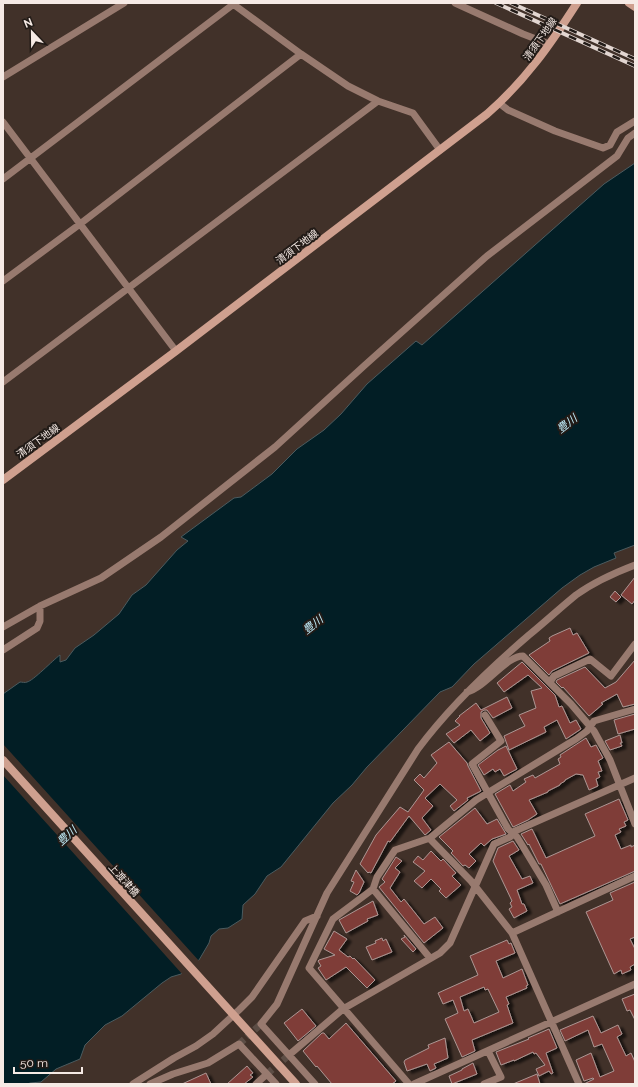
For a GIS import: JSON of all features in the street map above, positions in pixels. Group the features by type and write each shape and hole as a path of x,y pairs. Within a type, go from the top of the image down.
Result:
{"main road":[{"name":"清須下地線","path":"3,480 176,352 440,150 499,103 529,72 577,3"},
{"path":"629,3 635,7"},
{"name":"上渡津橋","path":"3,760 296,1084"}],"street":[{"path":"3,77 124,3"},
{"path":"455,3 523,34 549,44"},
{"path":"3,179 234,4 301,54 348,86 378,101 413,112 440,150"},
{"path":"3,281 80,224 301,54"},
{"path":"3,382 378,101"},
{"path":"499,103 508,110 555,131 603,148 610,145 617,132 635,121"},
{"path":"3,122 176,352"},
{"path":"3,627 40,606 101,578 161,537 276,447 487,256 617,156 628,138 635,133"},
{"path":"315,1084 261,1024 277,1004 327,893 418,750 432,730 464,693 499,660 576,595 600,580 635,565"},
{"path":"3,650 37,628 40,621 40,606"},
{"path":"550,682 554,676 590,659 611,676 635,644"},
{"path":"464,693 475,690 519,656 526,658 590,726 610,760 635,824"},
{"path":"409,1084 309,968 333,919 373,889 377,877 395,850 430,838 476,800 576,739 594,721 635,709"},
{"path":"485,715 501,741 472,764 508,829 517,837 541,876 558,912"},
{"path":"289,1055 344,1009 440,953 450,943 494,844 510,837 515,831 635,778"},
{"path":"430,838 432,842 476,887 512,933 579,1084"},
{"path":"512,933 635,876"},
{"path":"373,889 430,958"},
{"path":"134,1084 213,1034 232,1014 252,997 305,921 317,916"},
{"path":"414,1084 635,984"},
{"path":"150,1084 172,1074 208,1063 239,1044 276,1084"},
{"path":"484,1084 501,1077 488,1050"},
{"path":"256,1084 267,1074"}],"water":[{"name":"豊川","path":"635,163 635,545 614,553 616,558 594,567 562,588 474,664 452,687 440,692 333,803 281,867 267,876 255,894 243,905 242,919 228,928 219,929 211,936 209,943 199,960 181,974 171,977 162,983 122,1016 105,1025 85,1045 80,1059 56,1069 41,1082 28,1084 3,1084 3,694 20,682 30,681 60,655 60,662 66,660 75,648 94,635 119,614 132,595 146,585 177,550 188,541 181,537 234,498 241,497 272,474 297,449 324,430 341,414 367,384 416,341 422,345 604,184"}],"pier":[{"path":"3,744 200,962 183,975 3,775"}],"building":[{"path":"635,577 635,600 632,604 621,595"},
{"path":"615,591 621,597 616,602 610,597"},
{"path":"570,628 573,635 577,633 589,653 552,671 549,675 529,655 550,641 549,638 552,636"},
{"path":"635,660 635,704 623,707 617,694 601,703 603,704 589,716 563,687 562,688 556,682 557,680 585,667 605,688 616,682"},
{"path":"522,662 555,695 559,707 562,706 570,723 576,720 581,729 566,739 557,720 544,727 546,732 509,750 504,736 525,726 519,715 536,708 531,691 542,688 528,675 504,692 497,683"},
{"path":"507,697 512,708 493,718 487,710 481,712 481,718 490,733 480,741 471,730 454,743 446,734 460,725 455,721 476,703 481,710"},
{"path":"635,714 635,729 618,734 614,720"},
{"path":"620,735 622,743 620,743 622,746 610,750 605,741"},
{"path":"586,738 591,747 596,745 603,758 598,761 602,771 598,772 600,777 596,779 598,786 589,790 583,775 576,774 548,792 529,800 537,814 513,827 495,794 510,785 513,791 526,782 524,779 533,775 535,778 560,764 558,759 561,757 560,755"},
{"path":"449,742 467,763 481,791 467,798 468,800 454,811 450,806 457,800 440,784 425,798 433,806 422,818 431,830 425,835 409,816 390,842 388,841 371,873 368,873 360,864 376,835 400,807 408,812 424,790 414,780 420,774 424,778 437,763 431,755"},
{"path":"506,746 517,769 504,776 500,769 495,772 493,769 484,775 478,765"},
{"path":"619,799 628,820 624,822 626,826 619,829 621,832 615,835 621,849 635,845 635,871 560,904 541,864 539,864 529,844 528,845 521,834 532,829 546,858 595,836 585,814"},
{"path":"475,808 487,824 497,819 506,834 492,839 484,846 481,843 469,854 476,861 469,868 465,865 463,866 451,853 453,851 439,837"},
{"path":"513,841 519,850 509,856 522,879 530,876 533,883 517,890 522,904 524,904 527,911 514,918 509,909 512,907 510,903 512,901 493,861 498,848"},
{"path":"431,851 441,861 443,859 456,873 452,876 461,885 446,898 439,891 441,889 431,879 422,888 414,881 425,871 413,862 418,856 423,860"},
{"path":"396,857 402,861 395,868 400,872 390,888 401,902 404,899 424,924 435,917 443,928 424,943 379,887 385,882 382,879"},
{"path":"356,870 364,882 357,895 350,891 354,882 351,881"},
{"path":"635,882 635,937 630,939 635,949 635,964 630,967 631,970 622,974 621,970 614,974 586,912 613,900 610,893"},
{"path":"373,901 378,915 367,919 368,921 346,933 339,920"},
{"path":"334,931 347,939 339,950 348,957 350,956 353,959 354,958 375,980 367,988 346,967 326,980 318,968 321,966 318,961 319,960 335,955 324,949"},
{"path":"404,935 416,949 413,952 401,939 405,937"},
{"path":"382,938 383,941 386,939 392,952 372,960 366,947 376,943 375,941"},
{"path":"507,940 509,944 511,943 515,953 496,961 503,978 522,969 528,985 526,986 527,988 506,997 513,1023 472,1040 475,1051 462,1057 445,1019 458,1013 453,1000 443,1004 438,993 478,975 470,956","holes":["484,987 485,990 488,989 499,1012 474,1023 468,1009 464,1011 460,997"]},
{"path":"635,994 635,1020 630,1010 627,1011 622,999"},
{"path":"302,1009 316,1026 298,1041 284,1023"},
{"path":"593,1016 601,1033 618,1025 622,1034 617,1037 626,1056 631,1053 635,1062 635,1084 584,1084 594,1079 584,1081 576,1060 591,1053 600,1077 614,1071 602,1044 594,1047 588,1030 565,1041 560,1030"},
{"path":"346,1023 396,1081 392,1084 332,1084 317,1066 316,1067 303,1051 322,1033 324,1033 329,1039"},
{"path":"549,1029 557,1048 546,1053 553,1073 551,1074 549,1071 539,1076 536,1069 545,1065 536,1053 534,1054 533,1052 501,1065 496,1052 529,1039 528,1038"},
{"path":"445,1038 448,1058 434,1064 436,1068 430,1071 427,1064 407,1071 404,1062 405,1060 429,1048 428,1045"},
{"path":"473,1063 477,1074 452,1084 449,1076"},
{"path":"247,1066 253,1073 250,1075 253,1077 244,1084 227,1084"},
{"path":"206,1073 211,1084 182,1084"},
{"path":"537,1074 540,1084 513,1084"}],"tunnel":[{"path":"239,1044 261,1024"},
{"path":"267,1074 289,1055"}],"railway":[{"path":"496,3 635,66"},
{"path":"511,3 635,59"}]}
